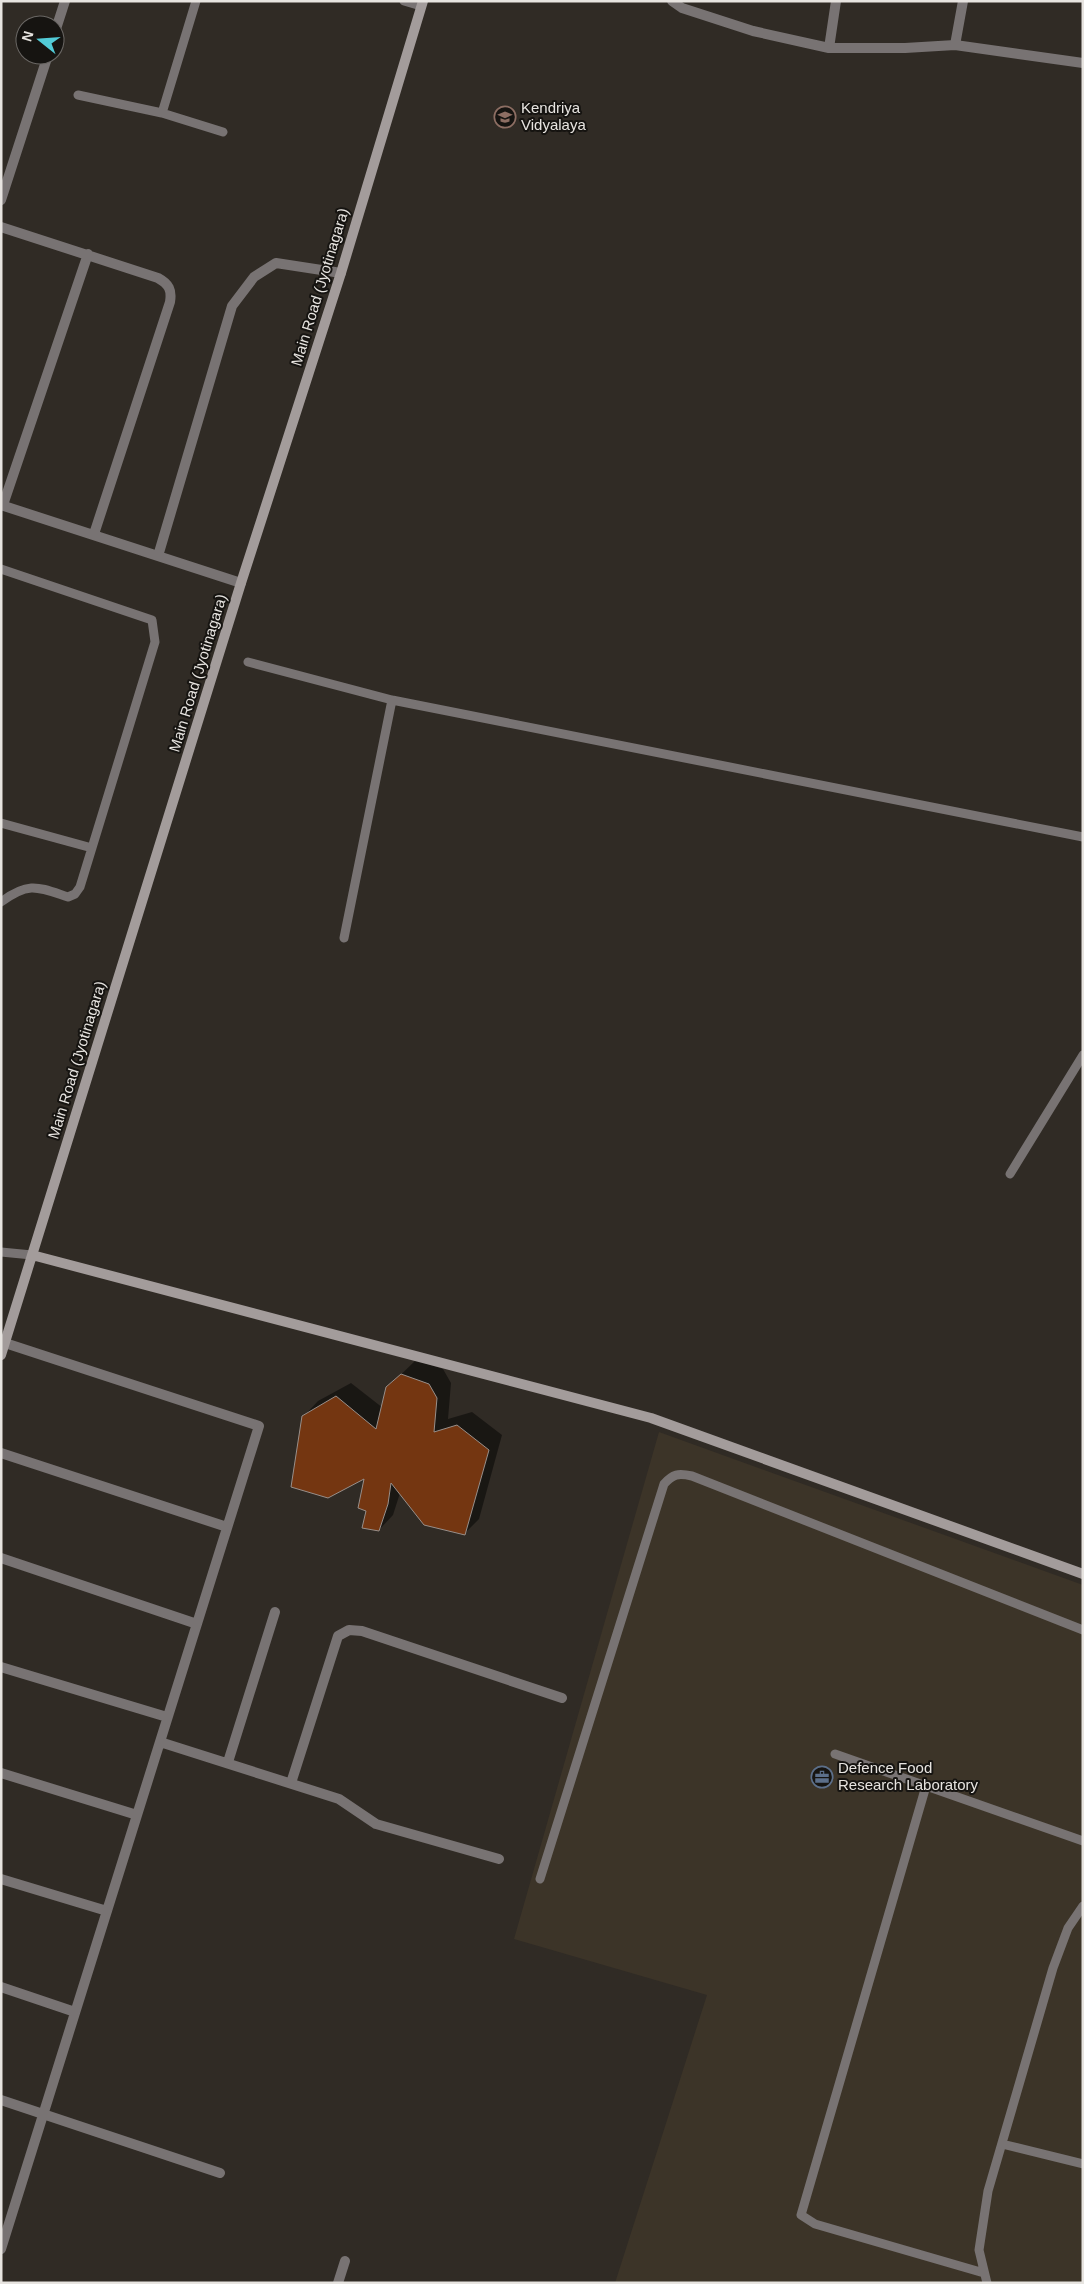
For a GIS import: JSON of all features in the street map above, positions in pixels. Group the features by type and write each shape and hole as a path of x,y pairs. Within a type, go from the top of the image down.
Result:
{"street":[{"path":"60,15 65,1"},
{"path":"672,1 753,31 829,48 905,48 955,45 1083,63"},
{"path":"829,48 836,1"},
{"path":"955,45 963,1"},
{"name":"Main Road (Jyotinagara)","path":"1,1354 241,583 341,273 422,4"},
{"path":"1,200 45,65"},
{"path":"1,227 158,278 166,282 170,288 171,295 94,534"},
{"path":"88,254 2,505 241,583"},
{"path":"158,556 232,306 254,277 276,263 341,273"},
{"path":"32,1255 651,1418 1083,1574"},
{"path":"1,2249 259,1426 5,1343"},
{"path":"1,1453 227,1527"},
{"path":"1,1558 197,1624"},
{"path":"228,1762 275,1612"},
{"path":"291,1783 338,1636 349,1630 362,1631 562,1698"},
{"path":"1,1667 168,1717"},
{"path":"160,1742 339,1798 376,1824 499,1859"},
{"path":"1,1773 137,1815"},
{"path":"1,1879 107,1912"},
{"path":"1,1987 75,2012"},
{"path":"1,2100 220,2172"},
{"path":"338,2283 345,2261"}],"lane":[{"path":"162,113 196,1"},
{"path":"404,1 422,4"},
{"path":"78,95 162,113 223,132"},
{"path":"1,569 152,620 155,642 80,887 75,894 68,897 38,886 28,887 11,894 1,902"},
{"path":"248,662 392,700 1083,837"},
{"path":"344,938 392,700"},
{"path":"1,823 92,848"},
{"path":"1010,1174 1083,1055"},
{"path":"1,1252 32,1255"},
{"path":"540,1879 664,1484 671,1476 679,1473 692,1476 1083,1630"},
{"path":"835,1754 1083,1841"},
{"path":"926,1786 801,2215 815,2224 984,2273"},
{"path":"987,2283 979,2250 988,2191 1053,1968 1068,1928 1083,1906"},
{"path":"1002,2144 1083,2164"}],"shaded area":[{"name":"Defence Food Research Laboratory","path":"659,1432 1083,1585 1083,2283 615,2283 707,1995 514,1939"}],"building":[{"path":"401,1374 429,1384 437,1398 434,1432 457,1425 489,1450 465,1535 424,1525 391,1483 388,1504 379,1531 362,1528 366,1511 358,1508 364,1479 328,1498 291,1487 302,1416 336,1396 376,1429 386,1387"}],"place":[{"name":"Kendriya Vidyalaya","path":"505,117"},
{"name":"Defence Food Research Laboratory","path":"822,1777"}]}
